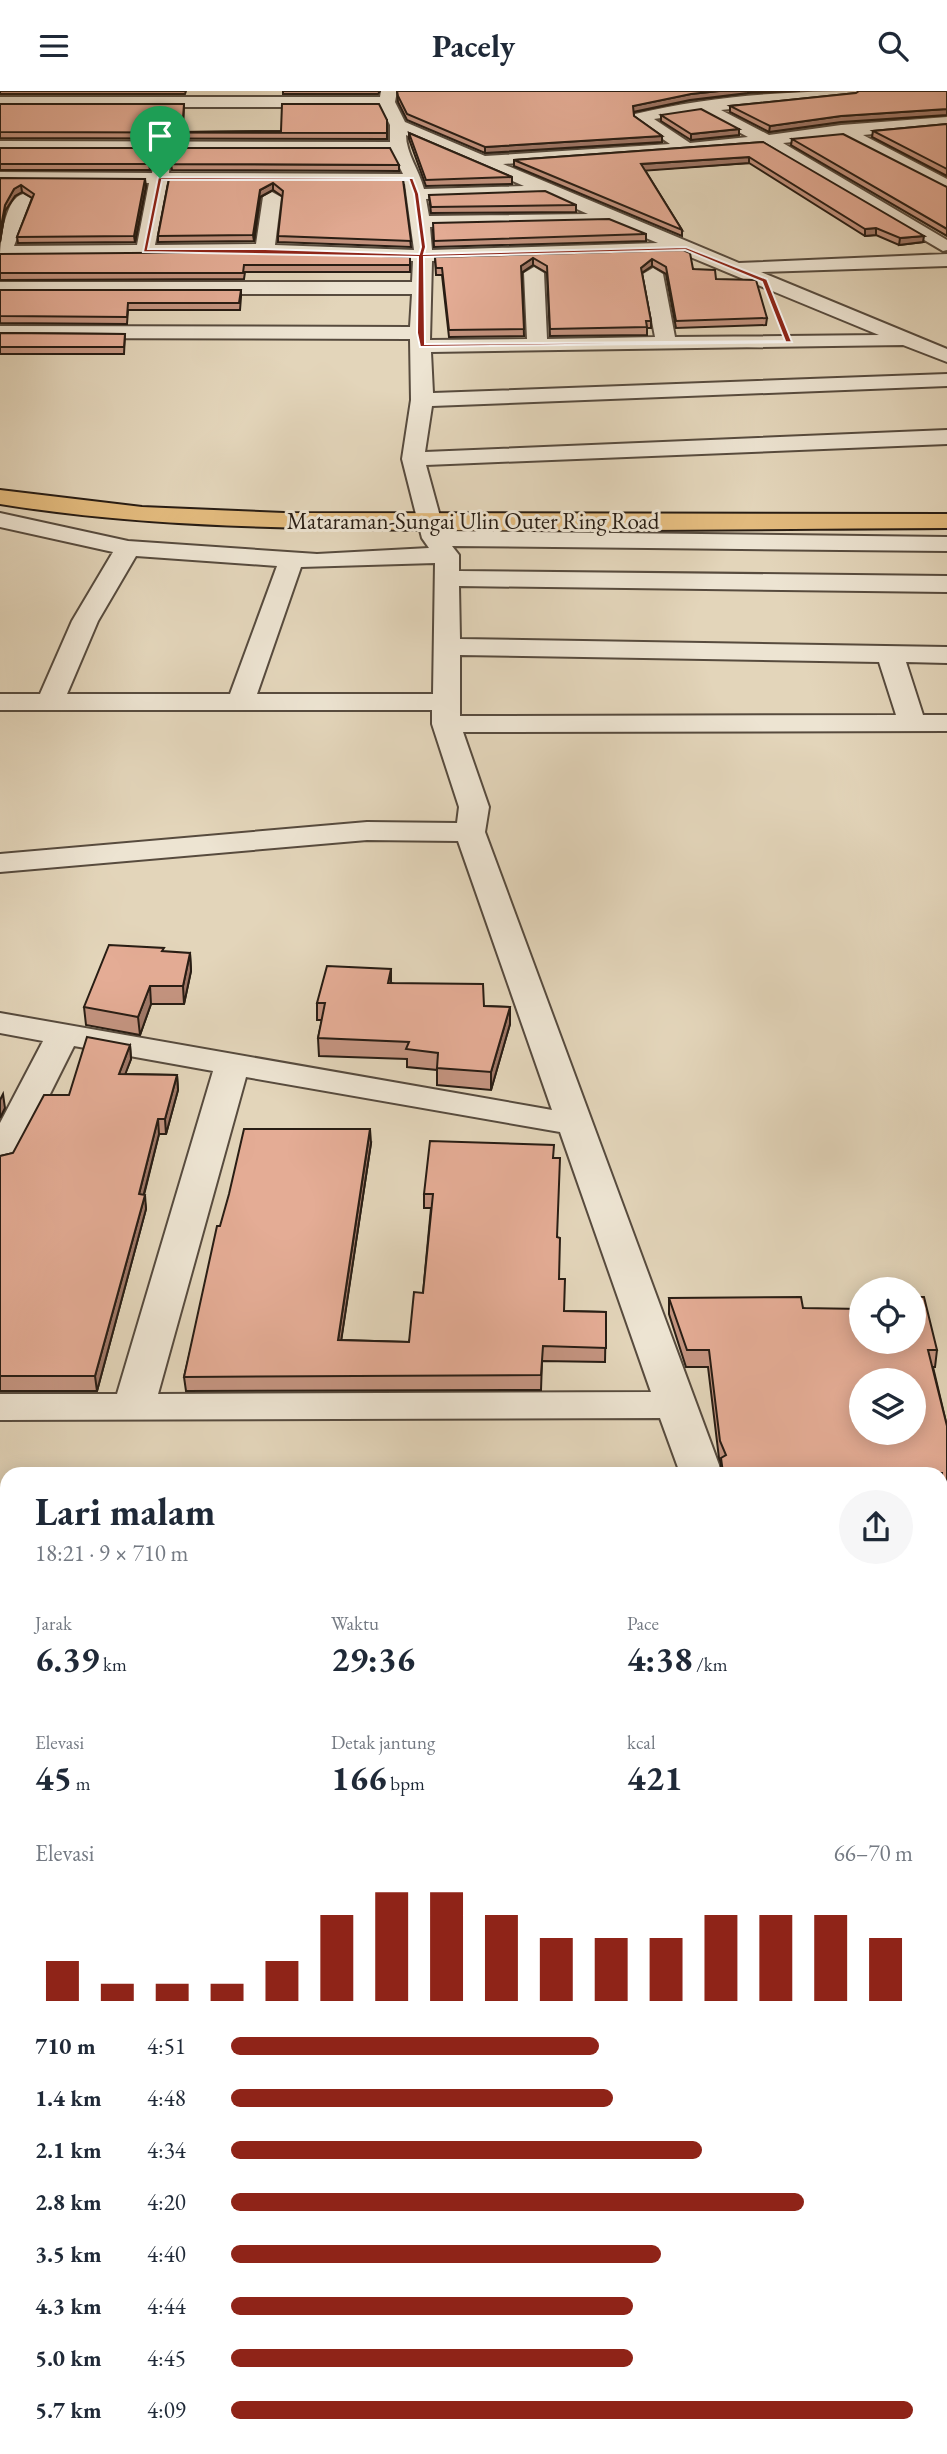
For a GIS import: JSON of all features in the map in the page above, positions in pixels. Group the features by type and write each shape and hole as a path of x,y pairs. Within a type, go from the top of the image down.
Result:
{"main road":[{"name":"Mataraman-Sungai Ulin Outer Ring Road","path":"0,497 64,508 439,549 947,521"}],"street":[{"path":"687,148 640,117 781,95 855,91"},
{"path":"781,95 947,186"},
{"path":"0,102 132,108 388,96 409,163 424,247 421,255 422,400 413,459 439,549 446,647 446,713 474,807 470,832 673,1405 699,1467"},
{"path":"899,107 939,123 947,132"},
{"path":"705,108 764,139 946,252"},
{"path":"450,165 687,148 939,123"},
{"path":"0,146 165,147 409,163 550,191"},
{"path":"145,251 165,147"},
{"path":"0,177 160,178 409,163 488,162 615,219 947,356"},
{"path":"265,250 272,197"},
{"path":"23,199 2,252 265,250 421,255 686,249"},
{"path":"419,222 615,219"},
{"path":"737,268 946,252"},
{"path":"534,273 537,345"},
{"path":"653,274 666,344"},
{"path":"765,281 789,342"},
{"path":"0,288 421,288"},
{"path":"140,332 152,288"},
{"path":"0,332 140,332 537,345 912,341"},
{"path":"422,400 947,380"},
{"path":"413,459 947,437"},
{"path":"0,520 128,548 317,561 439,549 947,544"},
{"path":"50,702 85,621 128,548"},
{"path":"439,549 947,584"},
{"path":"240,703 292,559"},
{"path":"446,647 947,655"},
{"path":"890,654 912,723"},
{"path":"0,702 240,703 446,713 947,723"},
{"path":"0,863 367,831 470,832"},
{"path":"0,1023 64,1032 574,1124"},
{"path":"0,1159 64,1032"},
{"path":"134,1406 233,1063"},
{"path":"0,1407 673,1405"}],"building":[{"path":"397,91 719,91 633,106 634,116 662,136 485,147 407,114"},
{"path":"947,91 947,109 841,116 770,126 730,106 856,93"},
{"path":"0,104 184,104 182,132 281,131 282,104 379,104 387,120 387,133 0,132"},
{"path":"701,109 739,129 691,134 661,115"},
{"path":"947,124 947,169 873,131"},
{"path":"409,133 512,177 426,180"},
{"path":"843,134 947,187 947,229 792,139"},
{"path":"763,142 924,236 900,238 876,228 865,229 749,157 641,164 682,230 514,160"},
{"path":"0,148 153,148 149,164 0,164"},
{"path":"173,148 390,148 399,165 171,164"},
{"path":"0,178 145,179 134,236 17,237 34,194 21,185 14,189 5,205 0,232"},
{"path":"169,179 403,180 411,241 278,236 283,191 273,183 260,190 253,235 158,236"},
{"path":"545,191 576,205 431,207 429,195"},
{"path":"609,219 646,234 434,241 433,223"},
{"path":"683,250 690,253 693,269 715,270 716,279 756,280 767,318 676,321 666,267 652,259 641,268 651,321 646,321 647,327 550,329 547,266 533,258 521,266 524,329 449,330 442,268 436,268 435,257"},
{"path":"265,252 410,257 410,265 244,265 243,273 0,273 0,254"},
{"path":"0,290 241,290 239,303 128,303 127,317 0,316"},
{"path":"0,333 125,334 124,347 0,347"},
{"path":"109,945 164,948 162,951 190,953 183,986 150,986 138,1017 84,1007"},
{"path":"327,966 391,969 388,983 483,984 484,1006 510,1007 491,1072 437,1068 438,1053 406,1049 409,1042 318,1038 325,1003 317,1003"},
{"path":"87,1037 130,1045 119,1074 177,1075 165,1119 158,1119 139,1194 145,1195 95,1376 0,1376 0,1156 13,1153 44,1095 69,1095"},
{"path":"244,1129 370,1129 338,1340 409,1342 414,1292 423,1293 433,1194 424,1194 430,1141 554,1145 553,1158 560,1158 557,1237 560,1238 559,1279 565,1279 564,1311 606,1312 606,1348 543,1346 541,1375 184,1377 217,1226 220,1226 229,1194"},
{"path":"801,1297 803,1308 849,1309 849,1354 926,1354 926,1305 937,1350 928,1350 947,1426 947,1467 722,1467 721,1458 726,1455 720,1441 709,1350 687,1350 669,1298"}],"route":[{"path":"160,178 145,251 265,250 421,255 686,249 765,281 789,342 422,346 421,255 424,247 411,179 160,178"}]}
